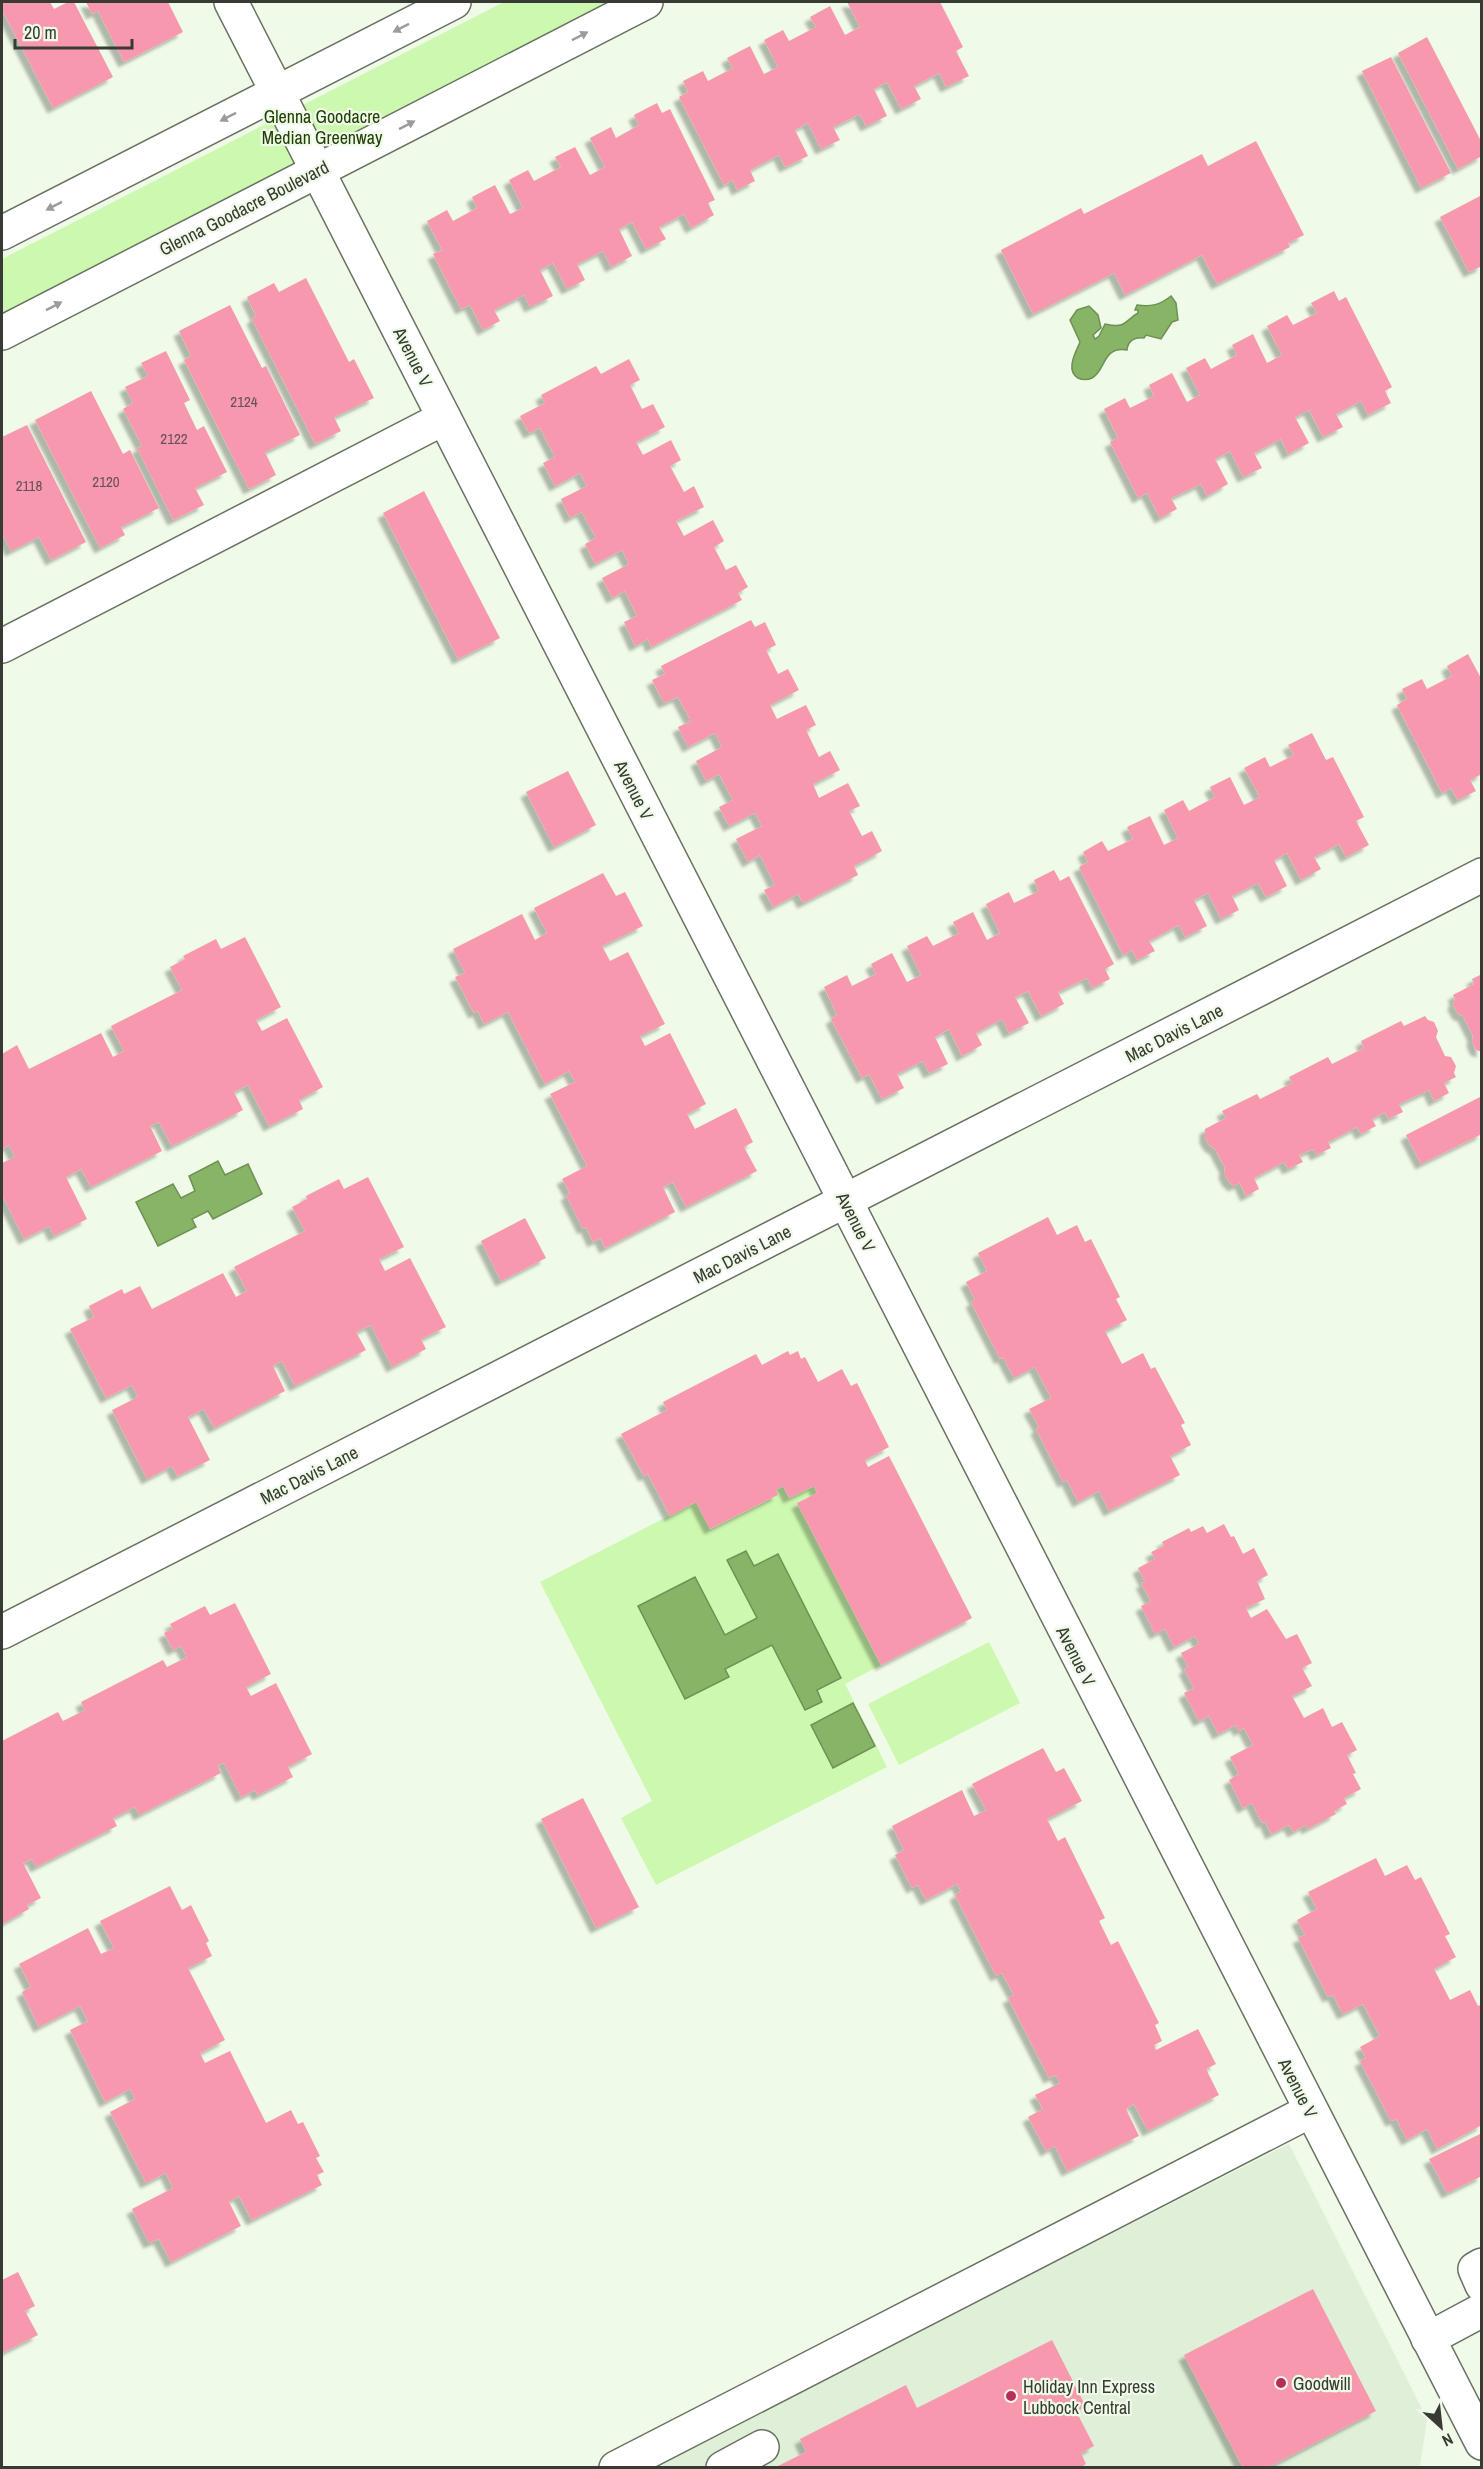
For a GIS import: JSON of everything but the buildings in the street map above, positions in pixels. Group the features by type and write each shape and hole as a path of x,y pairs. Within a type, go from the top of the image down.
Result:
{"street":[{"name":"Avenue V","path":"231,2 846,1202 1110,1724 1482,2443"},
{"path":"2,233 454,2"},
{"name":"Glenna Goodacre Boulevard","path":"2,333 646,2"},
{"path":"2,646 444,418"},
{"name":"Mac Davis Lane","path":"2,1632 1482,875"},
{"path":"616,2468 1311,2111"},
{"path":"1428,2339 1482,2310"},
{"path":"723,2468 762,2447"}],"shaded area":[{"path":"1171,296 1176,303 1178,320 1172,322 1161,339 1146,335 1144,338 1135,339 1130,342 1127,350 1119,350 1109,355 1092,378 1081,379 1074,375 1072,366 1080,342 1070,320 1077,310 1089,306 1098,315 1101,328 1093,335 1095,339 1105,324 1121,325 1138,313 1138,310 1135,310 1137,305 1155,305"},
{"path":"218,1161 225,1175 248,1164 262,1194 213,1219 208,1211 192,1219 196,1227 158,1246 136,1202 173,1184 181,1198 195,1191 189,1176"},
{"path":"746,1551 754,1566 778,1554 841,1678 817,1690 822,1702 805,1710 772,1645 725,1669 729,1677 685,1699 638,1606 695,1577 725,1635 757,1618 727,1560"},
{"path":"853,1703 875,1746 833,1768 811,1725"},
{"path":"1289,2144 1427,2419 1420,2467 649,2468"}],"green space":[{"name":"Glenna Goodacre Median Greenway","path":"504,2 625,2 2,321 2,259"},
{"path":"783,1486 789,1498 814,1486 817,1493 797,1503 881,1665 845,1684 887,1767 656,1885 621,1818 652,1801 540,1582 696,1502 711,1529 778,1495 776,1490"},
{"path":"989,1642 1020,1703 899,1765 868,1704"}],"place":[{"name":"Goodwill","path":"1281,2383"},
{"name":"Holiday Inn Express Lubbock Central","path":"1011,2396"}]}
